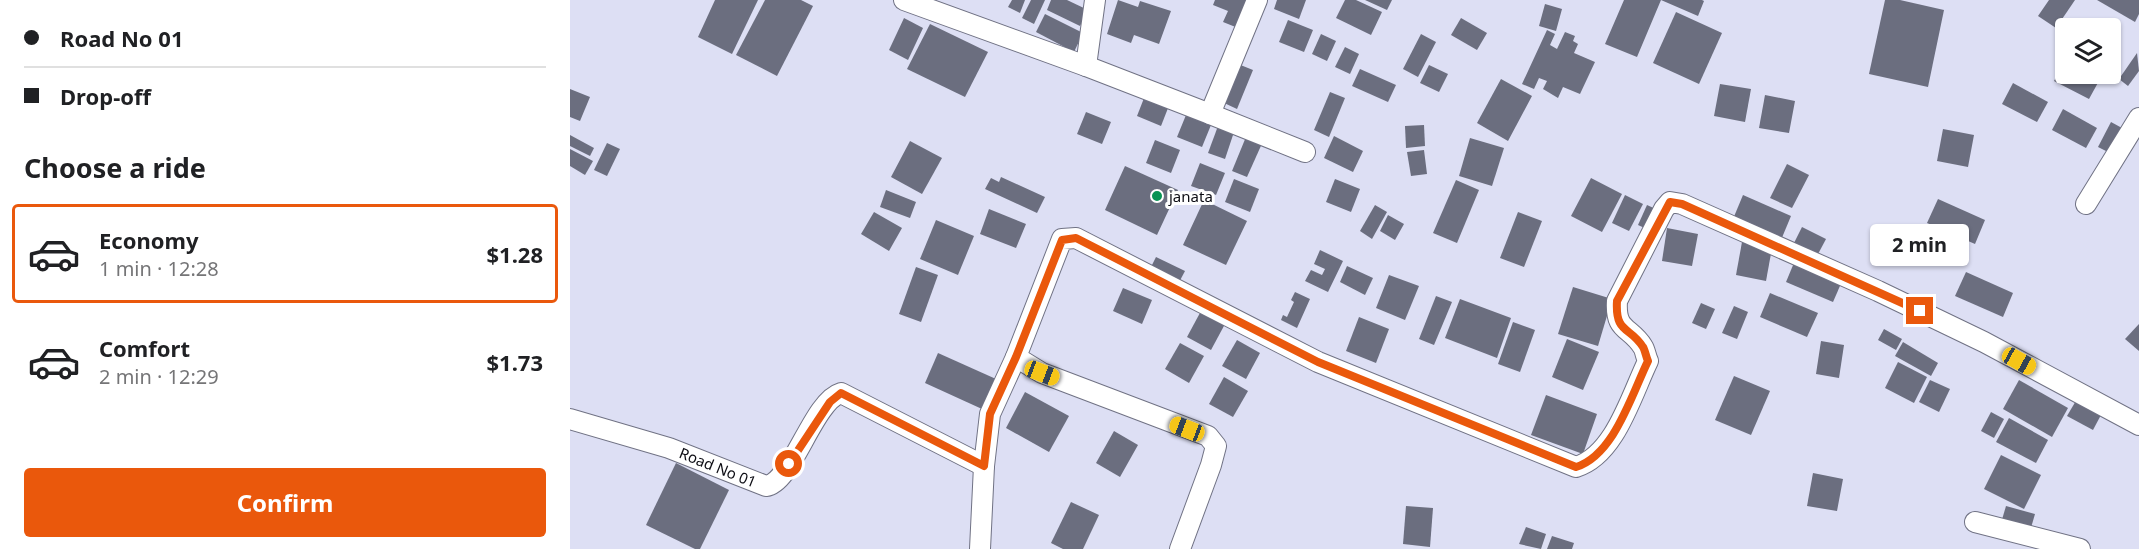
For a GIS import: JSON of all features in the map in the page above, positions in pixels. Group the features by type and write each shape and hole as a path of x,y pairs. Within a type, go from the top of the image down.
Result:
{"street":[{"path":"904,0 1086,66 1305,152"},
{"path":"1086,66 1095,0"},
{"path":"1209,114 1257,0"},
{"path":"2086,204 2139,118"},
{"path":"980,549 984,466 990,414 1016,357 1062,240 1076,238 1318,362 1576,467 1588,463 1606,447 1648,361 1643,347 1624,330 1616,317 1617,301 1670,202 1682,204 1878,291 1984,342 2139,425"},
{"path":"1016,357 1042,373 1208,436 1216,446 1180,549"},
{"name":"Road No 01","path":"570,419 669,448 766,486 773,485 780,479 797,449 830,402 841,393 984,466"},
{"path":"1976,522 2080,549"}],"building":[{"path":"715,0 758,0 732,54 698,37"},
{"path":"765,0 801,0 813,6 777,76 736,55"},
{"path":"1012,0 1025,0 1020,13 1008,7"},
{"path":"1031,0 1045,0 1034,24 1022,18"},
{"path":"1051,0 1067,0 1088,10 1080,26 1047,10"},
{"path":"1118,0 1138,7 1140,1 1171,11 1159,44 1134,35 1131,43 1107,34"},
{"path":"1215,0 1255,0 1243,30 1223,22 1228,11 1213,5"},
{"path":"1277,0 1306,0 1299,19 1274,9"},
{"path":"1345,0 1356,0 1382,12 1371,35 1336,18"},
{"path":"1365,0 1392,0 1387,10"},
{"path":"1624,0 1661,0 1637,57 1605,44"},
{"path":"1661,0 1702,0 1704,1 1698,16"},
{"path":"1885,0 1900,0 1944,10 1928,87 1869,74"},
{"path":"2049,0 2075,0 2063,18 2055,18 2055,27 2038,16"},
{"path":"2097,0 2139,0 2139,14 2135,22"},
{"path":"1545,4 1562,9 1556,31 1539,26"},
{"path":"1676,12 1722,33 1699,84 1653,63"},
{"path":"1045,14 1083,33 1074,52 1036,32"},
{"path":"904,18 923,28 908,60 889,50"},
{"path":"1461,18 1487,33 1477,50 1451,35"},
{"path":"1288,20 1313,30 1304,52 1279,42"},
{"path":"930,24 988,52 965,97 907,69"},
{"path":"1547,30 1555,34 1550,45 1557,49 1565,32 1575,36 1573,41 1578,44 1574,53 1595,62 1580,94 1563,87 1558,98 1543,89 1547,81 1539,78 1534,89 1522,84"},
{"path":"1321,34 1336,41 1327,61 1312,54"},
{"path":"1421,34 1436,42 1418,77 1403,69"},
{"path":"1345,47 1359,54 1350,74 1335,67"},
{"path":"2137,53 2139,71 2128,86 2121,81 2121,76"},
{"path":"1238,64 1253,70 1237,109 1222,102"},
{"path":"1429,65 1448,74 1439,92 1420,83"},
{"path":"1360,69 1396,85 1388,102 1352,86"},
{"path":"1501,79 1532,96 1508,141 1477,123"},
{"path":"2013,83 2048,102 2037,122 2002,104"},
{"path":"1720,84 1751,89 1745,122 1714,116"},
{"path":"2060,84 2097,84 2089,99"},
{"path":"570,89 590,97 580,121 570,117"},
{"path":"1330,92 1345,98 1329,137 1314,130"},
{"path":"1146,93 1170,103 1161,126 1137,116"},
{"path":"1765,95 1795,101 1789,133 1759,128"},
{"path":"2063,109 2097,128 2086,148 2052,130"},
{"path":"1086,112 1111,122 1102,144 1077,134"},
{"path":"1186,115 1211,125 1202,147 1177,137"},
{"path":"2111,122 2122,128 2110,153 2098,147"},
{"path":"1424,125 1425,146 1406,148 1405,126"},
{"path":"1218,126 1234,132 1225,159 1208,153"},
{"path":"1943,129 1974,135 1968,167 1937,161"},
{"path":"1248,132 1264,139 1247,177 1232,171"},
{"path":"570,135 594,148 590,156 570,146"},
{"path":"1334,136 1363,151 1353,172 1324,158"},
{"path":"1470,138 1504,148 1492,186 1459,176"},
{"path":"1155,140 1180,150 1171,173 1146,163"},
{"path":"910,141 942,158 922,194 891,177"},
{"path":"607,143 620,149 607,176 594,170"},
{"path":"570,149 593,161 585,175 570,166"},
{"path":"1424,150 1427,174 1411,176 1407,152"},
{"path":"1200,163 1225,173 1216,195 1191,186"},
{"path":"1787,164 1809,175 1792,208 1770,198"},
{"path":"1125,166 1178,190 1157,235 1105,210"},
{"path":"1001,177 1045,197 1037,213 985,189 991,178 999,182"},
{"path":"1591,178 1622,194 1602,232 1571,216"},
{"path":"1234,179 1259,189 1250,212 1225,202"},
{"path":"1335,179 1360,189 1351,212 1326,202"},
{"path":"1456,180 1479,190 1457,243 1433,233"},
{"path":"886,190 916,202 910,218 880,207"},
{"path":"1625,195 1643,204 1629,231 1612,223"},
{"path":"1743,195 1791,216 1781,240 1733,219"},
{"path":"1938,199 1985,220 1975,244 1927,223"},
{"path":"1204,200 1247,221 1226,265 1183,245"},
{"path":"1375,205 1387,212 1372,239 1360,231"},
{"path":"1647,205 1658,210 1649,230 1638,225"},
{"path":"989,209 1026,224 1016,248 980,234"},
{"path":"874,212 902,228 889,251 861,234"},
{"path":"1518,212 1542,221 1524,267 1500,258"},
{"path":"1388,215 1404,224 1395,240 1380,231"},
{"path":"936,220 974,236 958,275 920,259"},
{"path":"1802,227 1826,239 1817,256 1794,243"},
{"path":"1667,228 1698,234 1692,266 1662,261"},
{"path":"1742,242 1772,248 1766,281 1736,275"},
{"path":"1320,250 1343,261 1328,292 1305,281 1311,270 1322,275 1325,269 1314,264"},
{"path":"1156,257 1185,271 1176,288 1148,273"},
{"path":"1796,258 1843,279 1833,302 1786,282"},
{"path":"1347,266 1373,278 1365,295 1340,282"},
{"path":"916,267 938,275 921,322 899,314"},
{"path":"1966,272 2013,293 2003,317 1955,296"},
{"path":"1389,275 1419,286 1405,320 1376,308"},
{"path":"1573,287 1612,299 1598,346 1558,334"},
{"path":"1123,288 1152,300 1142,324 1113,311"},
{"path":"1295,292 1310,299 1297,328 1281,320 1283,315 1287,317 1294,302 1291,300"},
{"path":"1770,293 1818,313 1807,337 1760,317"},
{"path":"1436,296 1452,302 1434,345 1419,339"},
{"path":"1460,299 1511,318 1497,358 1445,338"},
{"path":"1701,303 1715,309 1706,329 1692,323"},
{"path":"1734,306 1748,312 1737,339 1722,333"},
{"path":"1201,311 1225,324 1211,350 1187,337"},
{"path":"1359,317 1389,329 1376,363 1346,351"},
{"path":"1513,322 1535,330 1520,372 1498,364"},
{"path":"2139,324 2139,351 2125,339"},
{"path":"1884,329 1902,339 1896,350 1878,340"},
{"path":"1567,339 1599,352 1583,390 1552,377"},
{"path":"1237,340 1260,353 1246,379 1222,366"},
{"path":"1821,341 1844,345 1839,378 1816,374"},
{"path":"1903,342 1938,363 1931,376 1895,356"},
{"path":"1180,343 1204,356 1189,383 1165,369"},
{"path":"938,353 996,379 982,409 925,383"},
{"path":"1898,362 1927,377 1914,403 1885,388"},
{"path":"1734,376 1770,391 1751,435 1715,420"},
{"path":"1224,377 1248,391 1233,417 1209,404"},
{"path":"1930,380 1950,389 1939,412 1919,402"},
{"path":"2019,380 2068,408 2052,437 2003,409"},
{"path":"1025,392 1069,416 1049,452 1006,428"},
{"path":"1546,395 1597,414 1583,454 1531,435"},
{"path":"2077,399 2102,413 2093,430 2067,416"},
{"path":"1991,412 2004,419 1994,438 1981,431"},
{"path":"2009,418 2048,440 2036,463 1996,442"},
{"path":"1114,431 1138,445 1120,477 1096,463"},
{"path":"2001,455 2041,475 2024,509 1984,489"},
{"path":"676,463 729,490 700,549 695,549 646,525"},
{"path":"1813,473 1843,479 1837,511 1807,506"},
{"path":"1071,502 1099,515 1083,549 1063,549 1051,543"},
{"path":"1406,506 1433,508 1430,547 1403,544"},
{"path":"2006,506 2035,514 2030,531 2001,523"},
{"path":"1526,527 1546,534 1541,549 1519,544"},
{"path":"1552,536 1574,543 1572,549 1547,549"}],"place":[{"name":"janata","path":"1157,196"}],"route":[{"path":"789,464 830,402 841,393 984,466 990,414 1016,357 1062,240 1076,238 1318,362 1576,467 1588,463 1606,447 1648,361 1643,347 1624,330 1616,317 1617,301 1664,209 1670,202 1682,204 1920,311"}]}
